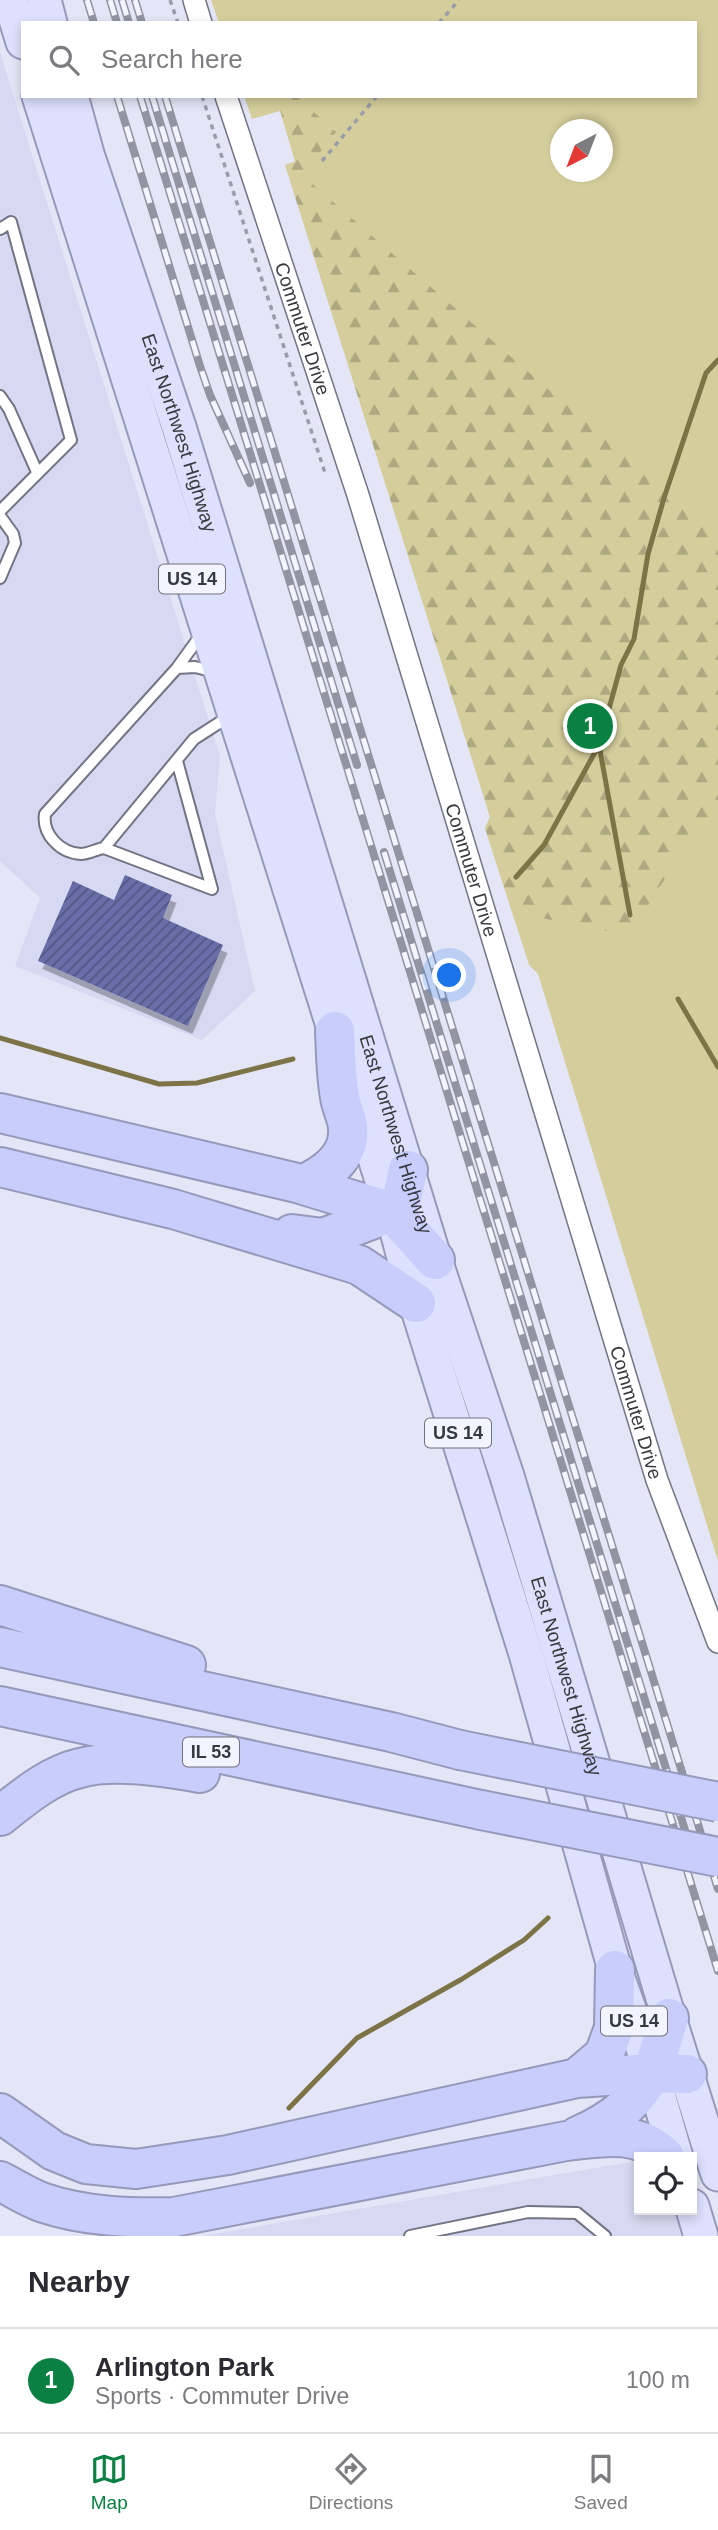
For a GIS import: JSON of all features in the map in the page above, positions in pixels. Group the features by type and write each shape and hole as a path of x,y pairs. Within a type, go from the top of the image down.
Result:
{"highway":[{"path":"304,1184 327,1171 346,1148 348,1128 340,1097 335,1031"},
{"path":"0,1113 304,1184 392,1212 435,1260"},
{"path":"0,1167 217,1222 359,1265 416,1303"},
{"path":"217,1222 323,1238 392,1212 402,1198 408,1170"},
{"path":"0,1605 391,1732"},
{"path":"0,1647 391,1732 460,1750 718,1802"},
{"name":"IL 53","path":"0,1706 481,1810 718,1857"},
{"path":"0,1816 52,1779 80,1767 114,1765 162,1766 313,1795 422,1797"},
{"path":"577,2078 604,2054 614,2028 615,1970"},
{"path":"669,2018 669,2073"},
{"path":"0,2113 54,2151 86,2164 136,2169 228,2155 577,2078 669,2073"},
{"path":"566,2141 620,2113 669,2073"},
{"path":"0,2181 43,2203 80,2211 124,2218 174,2217 566,2141 606,2137 637,2139 654,2146 660,2152"}],"main road":[{"path":"10,0 21,36"},
{"path":"44,0 49,21"},
{"name":"East Northwest Highway","path":"40,98 392,1212 416,1303 526,1654 615,1970 718,2174"},
{"name":"East Northwest Highway","path":"72,98 179,427 435,1260 507,1476 669,2018"},
{"path":"236,717 269,721"},
{"name":"East Northwest Highway","path":"669,2073 677,2152"},
{"path":"695,2215 701,2236"}],"street":[{"path":"194,0 200,21"},
{"name":"Commuter Drive","path":"227,98 358,495 657,1480 718,1642"}],"lane":[{"path":"0,229 11,222 71,440 0,513 13,534 15,543 0,578"},
{"path":"2,405 37,472"},
{"path":"207,626 177,668 45,814 44,824 49,836 63,848 81,854 104,848 194,739 222,721 236,717"},
{"path":"177,668 208,669 222,676"},
{"path":"104,848 212,889 177,761"},
{"path":"410,2236 528,2212 577,2213 606,2236"}],"path":[{"path":"170,0 177,21"},
{"path":"441,21 458,0"},
{"path":"203,98 326,476"},
{"path":"322,161 375,98"}],"shaded area":[{"path":"0,52 220,756 215,814 255,991 202,1040 15,966 40,898 0,861"},
{"path":"634,2161 634,2215 694,2215 701,2236 202,2236"}],"green space":[{"path":"211,0 718,0 718,1561 538,974 529,965 485,828 490,817 280,111 252,119 245,98 697,98 697,21 218,21"},
{"path":"283,98 298,98 336,132 302,175 718,537 718,818 689,845 630,936 512,912 485,828 490,817 285,165 296,161 280,110"}],"building":[{"path":"125,875 172,895 163,918 223,945 188,1026 38,961 73,881 114,900"}],"waterway":[{"path":"516,877 544,845 599,745 621,665 634,639 648,554 664,498 706,373 718,360"},
{"path":"599,745 630,915"},
{"path":"678,999 718,1067"},
{"path":"0,1038 159,1084 197,1083 293,1059"},
{"path":"289,2108 357,2038 462,1979 524,1940 548,1918"}],"railway":[{"path":"87,0 93,21"},
{"path":"110,0 116,21"},
{"path":"122,0 128,21"},
{"path":"135,0 141,21"},
{"path":"118,98 200,366 210,395 250,483"},
{"path":"141,98 718,1971"},
{"path":"153,98 357,765"},
{"path":"166,98 718,1889"},
{"path":"384,852 696,1866"}],"place":[{"name":"Arlington Park","path":"590,726"}]}
